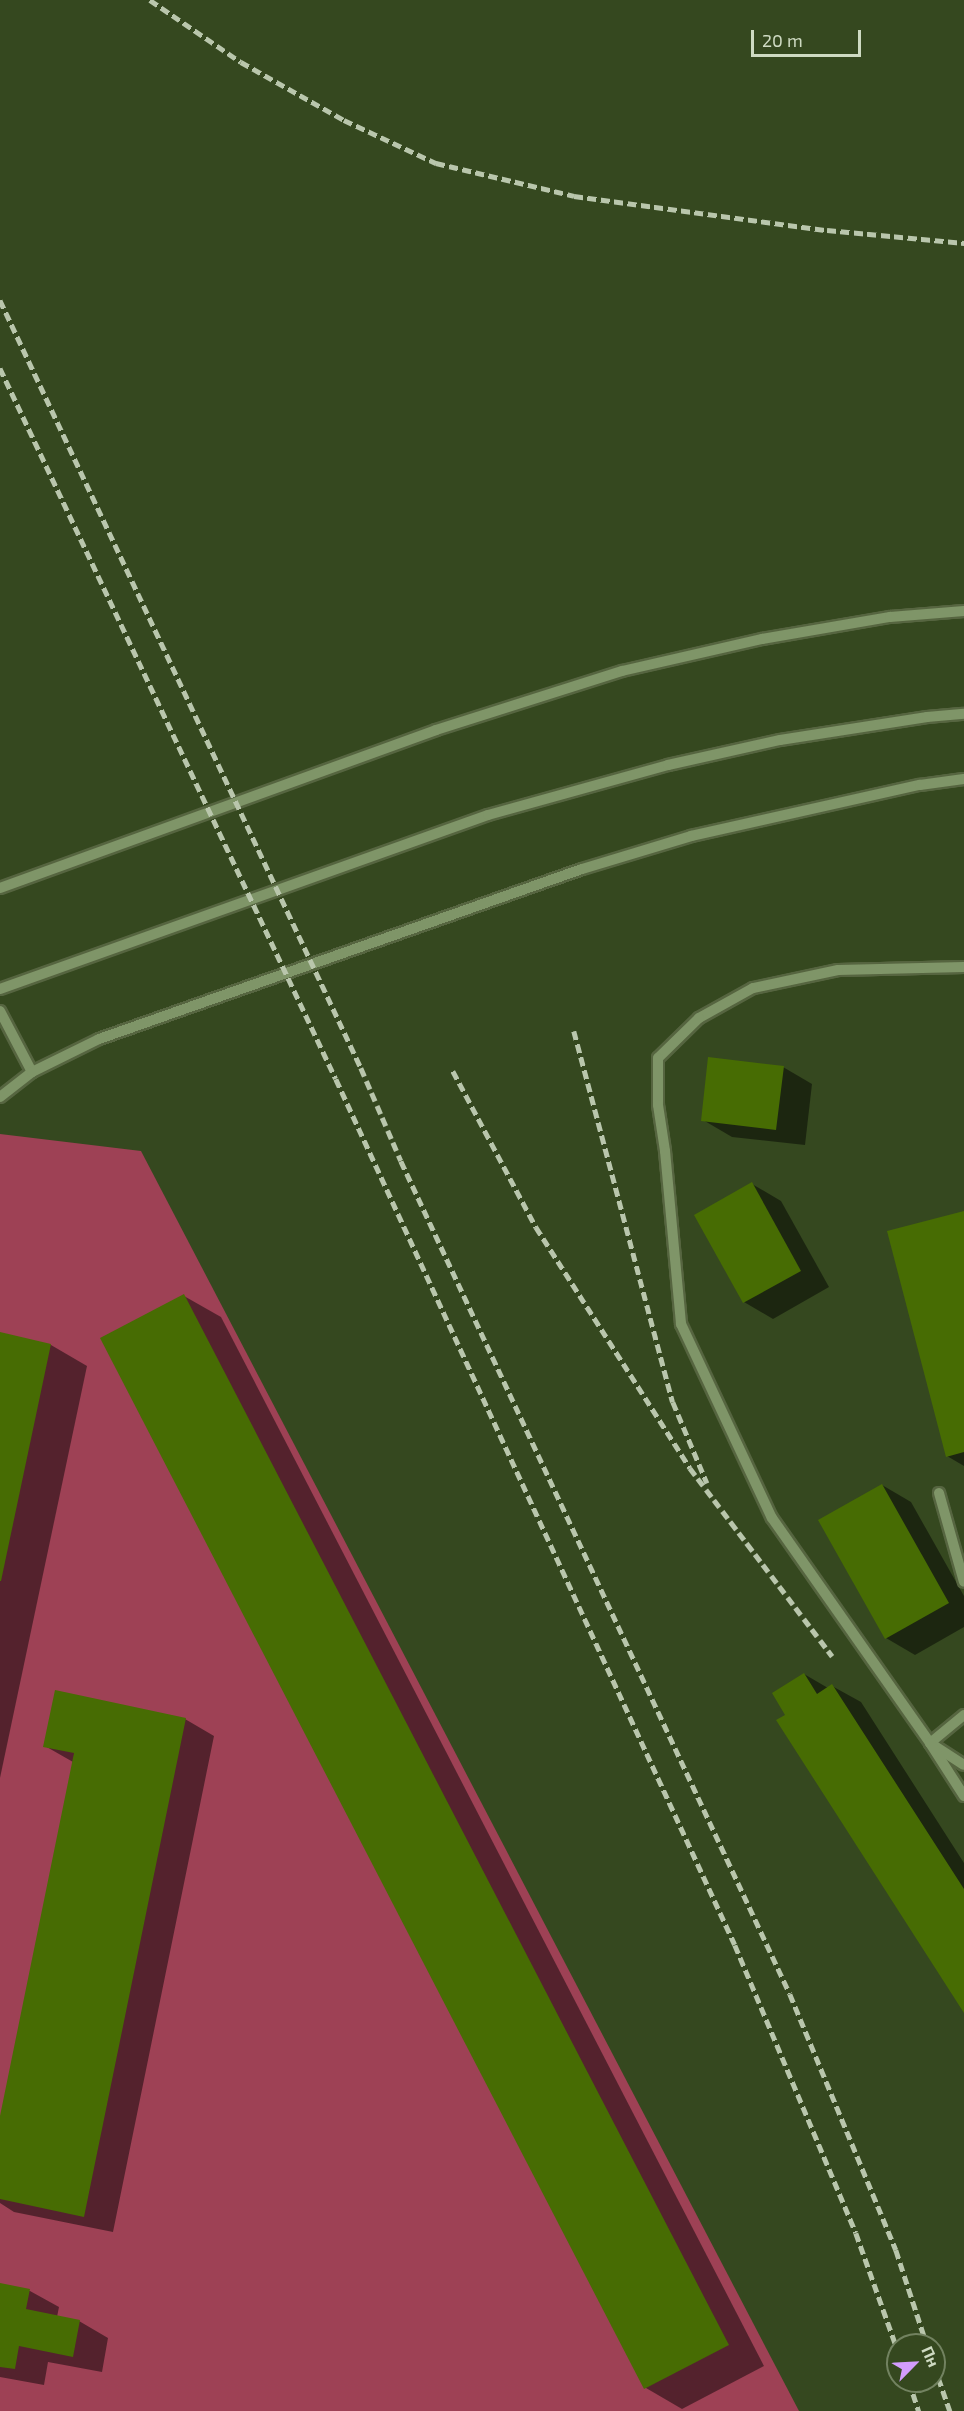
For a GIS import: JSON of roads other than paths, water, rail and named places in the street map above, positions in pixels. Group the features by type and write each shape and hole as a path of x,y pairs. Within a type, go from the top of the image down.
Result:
{"street":[{"path":"0,888 436,730 622,671 762,639 867,621 964,611"},
{"path":"0,989 488,815 668,765 780,740 927,717 964,714"},
{"path":"0,1096 32,1072 99,1039 593,866 691,836 920,785 964,779"},
{"path":"964,967 838,970 753,988 699,1018 658,1058 658,1105 665,1151 681,1324 772,1518 930,1743 964,1796"},
{"path":"0,1011 32,1072"},
{"path":"939,1493 964,1582"},
{"path":"930,1743 964,1715"},
{"path":"930,1743 964,1765"}],"railway":[{"path":"150,0 241,62 344,120 436,163 574,196 827,230 964,243"},
{"path":"0,300 361,1068 401,1161 790,1994 896,2250 923,2333"},
{"path":"0,368 336,1079 735,1945 856,2233 892,2333"},
{"path":"574,1031 673,1402 707,1483"},
{"path":"453,1071 536,1227 690,1468 832,1656"},
{"path":"913,2393 919,2411"},
{"path":"944,2393 950,2411"}]}
